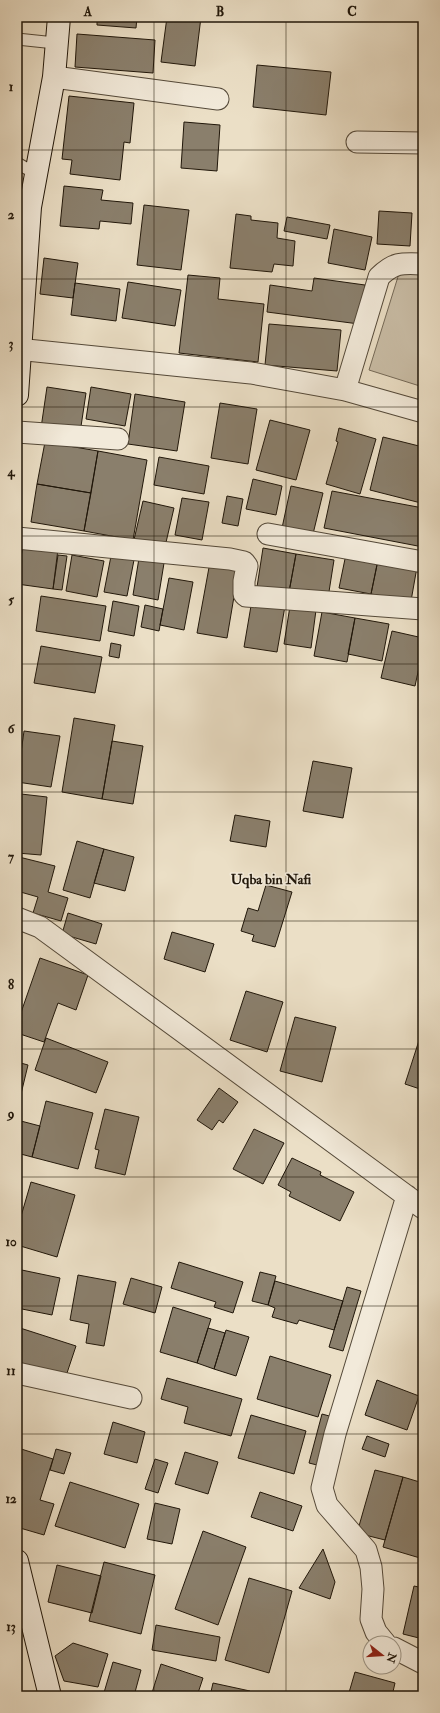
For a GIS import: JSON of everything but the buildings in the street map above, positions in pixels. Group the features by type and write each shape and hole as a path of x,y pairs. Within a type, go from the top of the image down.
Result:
{"main road":[{"path":"17,395 24,207 36,174 54,77 55,44 59,17"},
{"path":"17,1561 50,1696"}],"street":[{"path":"54,77 218,99"},
{"path":"357,142 423,143"},
{"path":"345,390 379,277 388,268 403,263 423,264"},
{"path":"19,350 252,373 345,390 423,412"},
{"path":"17,432 118,439"},
{"path":"268,534 423,562"},
{"path":"17,538 230,559 244,562 247,566 244,581 244,594 246,596 423,609"},
{"path":"17,918 40,927 423,1208"},
{"path":"378,1635 371,1619 373,1589 371,1567 366,1550 327,1505 322,1488 335,1434 407,1196"},
{"path":"17,1373 131,1398"},
{"path":"402,1652 423,1663"}],"lane":[{"path":"17,39 55,44"},
{"path":"17,163 36,174"}],"shaded area":[{"path":"401,267 423,269 423,387 369,370"}],"district":[{"name":"Uqba bin Nafi","path":"271,879"}]}
